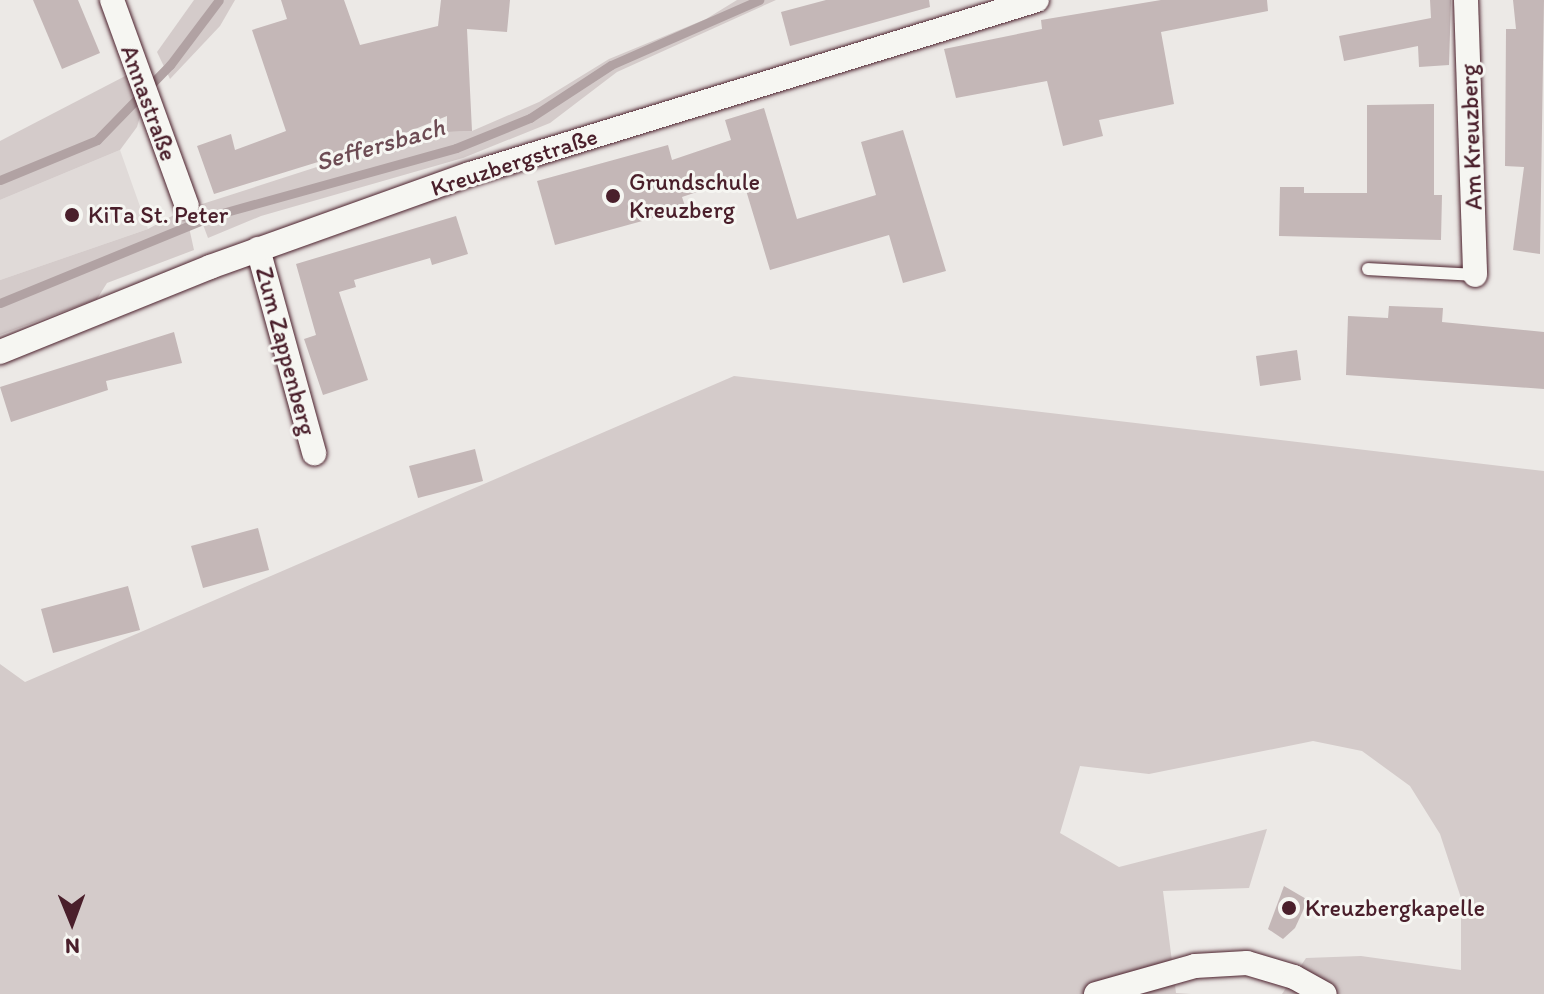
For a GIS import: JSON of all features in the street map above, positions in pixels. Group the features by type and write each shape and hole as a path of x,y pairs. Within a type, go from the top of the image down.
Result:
{"street":[{"name":"Annastraße","path":"112,0 187,206"},
{"name":"Kreuzbergstraße","path":"0,352 258,249 470,174 1006,3 1037,0"},
{"name":"Am Kreuzberg","path":"1466,0 1475,275"},
{"name":"Zum Zappenberg","path":"258,249 314,453"},
{"path":"1096,994 1195,966 1247,963 1294,977 1325,994"}],"lane":[{"path":"1368,269 1475,275"}],"shaded area":[{"path":"194,0 235,0 220,26 170,79 157,52"},
{"path":"737,0 776,0 617,72 550,123 463,158 261,216 208,238 196,206 447,125 447,132 472,131 539,102 609,59 706,19"},
{"path":"131,73 144,103 137,127 120,150 0,200 0,141"},
{"name":"KiTa St. Peter","path":"120,150 148,229 0,280 0,200"},
{"path":"185,209 194,250 107,283 97,299 0,335 0,280 148,229"},
{"path":"734,376 1544,471 1544,994 1282,994 1306,958 1361,956 1461,970 1461,898 1440,834 1410,786 1362,751 1313,741 1149,774 1080,766 1060,833 1119,867 1267,829 1249,888 1163,891 1176,993 1191,994 0,994 0,664 25,682"}],"building":[{"path":"33,0 78,0 100,53 62,69"},
{"path":"281,0 344,0 360,45 438,26 441,0 510,0 507,32 467,29 472,131 447,132 447,116 386,141 214,194 197,146 231,134 235,150 286,131 252,30 287,19"},
{"path":"826,0 929,0 930,7 790,46 781,12"},
{"path":"1161,0 1267,0 1268,11 1161,32 1174,104 1099,120 1103,136 1063,146 1047,81 956,98 944,49 1042,29 1041,20"},
{"path":"1430,0 1451,0 1449,65 1419,67 1418,46 1344,61 1339,36 1431,18"},
{"path":"1513,0 1544,0 1540,254 1513,250 1524,167 1505,166 1506,29 1516,29"},
{"path":"1434,104 1434,195 1442,195 1441,240 1279,236 1280,187 1304,187 1304,193 1367,193 1367,105"},
{"name":"Grundschule Kreuzberg","path":"764,108 797,219 876,195 861,142 903,130 946,271 903,283 889,235 770,270 742,177 682,197 686,209 555,245 537,181 668,145 672,160 731,140 725,120"},
{"path":"456,216 468,254 432,265 430,258 354,280 356,287 339,292 368,380 323,395 304,339 316,335 296,264"},
{"path":"1389,306 1443,308 1442,322 1544,332 1544,389 1346,375 1348,316 1388,318"},
{"path":"174,332 182,363 106,381 108,390 11,422 0,387"},
{"path":"1297,350 1301,380 1260,386 1256,356"},
{"path":"475,449 483,481 418,498 409,466"},
{"path":"258,528 269,570 203,588 191,546"},
{"path":"128,586 140,630 53,653 41,609"},
{"name":"Kreuzbergkapelle","path":"1284,886 1308,900 1295,928 1283,939 1268,929"}],"waterway":[{"path":"0,180 97,140 170,65 219,0"},
{"name":"Seffersbach","path":"0,303 215,215 456,148 530,118 611,65 759,0"}],"place":[{"name":"Grundschule Kreuzberg","path":"613,196"},
{"name":"KiTa St. Peter","path":"72,215"},
{"name":"Kreuzbergkapelle","path":"1289,908"}]}
